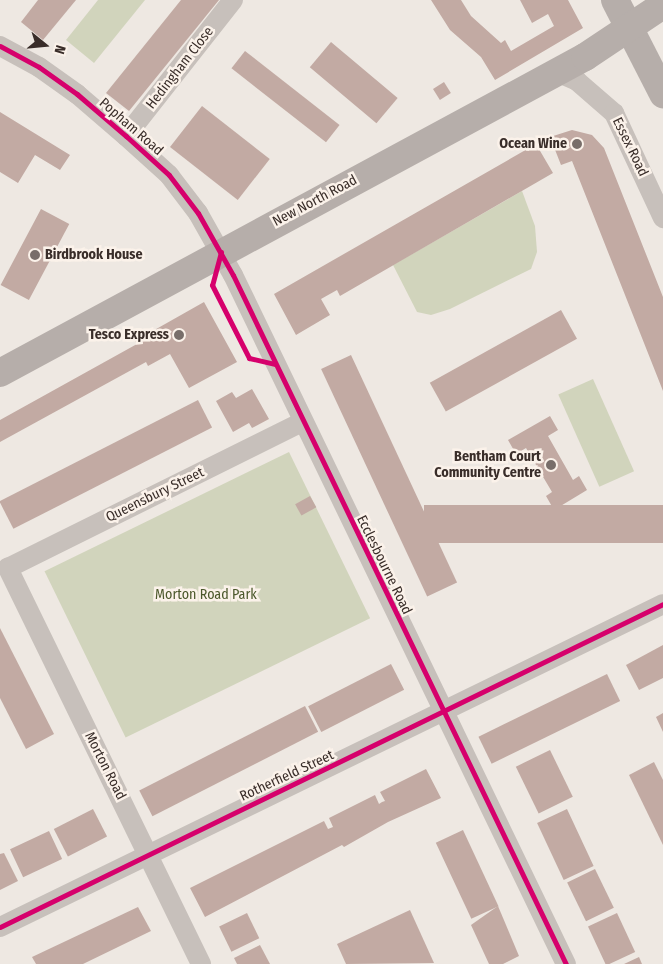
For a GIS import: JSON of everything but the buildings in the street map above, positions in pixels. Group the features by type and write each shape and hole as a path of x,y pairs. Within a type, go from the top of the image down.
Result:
{"main road":[{"path":"615,0 663,94"},
{"name":"New North Road","path":"0,373 557,72 663,5"}],"street":[{"name":"Hedingham Close","path":"126,136 233,0"},
{"name":"Popham Road","path":"0,46 69,89 126,136 183,191 221,252"},
{"name":"Essex Road","path":"557,72 577,81 614,113 663,218"},
{"name":"Ecclesbourne Road","path":"221,252 566,964"},
{"name":"Queensbury Street","path":"8,568 302,422"},
{"name":"Morton Road","path":"8,568 202,964"},
{"name":"Rotherfield Street","path":"0,927 443,713 663,604"}],"green space":[{"path":"98,0 145,0 94,63 66,40"},
{"path":"522,191 535,226 537,252 531,269 450,309 431,315 417,312 393,265"},
{"path":"593,379 634,471 599,487 558,394"},
{"name":"Morton Road Park","path":"289,452 370,618 126,738 45,571"}],"cycle path":[{"path":"0,46 39,67 77,94 169,175 198,213 233,275 566,964"},
{"path":"221,252 212,285 249,358 274,364"},
{"path":"0,927 663,604"}],"place":[{"name":"Ocean Wine","path":"577,144"},
{"name":"Birdbrook House","path":"35,255"},
{"name":"Tesco Express","path":"179,335"},
{"name":"Bentham Court Community Centre","path":"551,465"}]}
